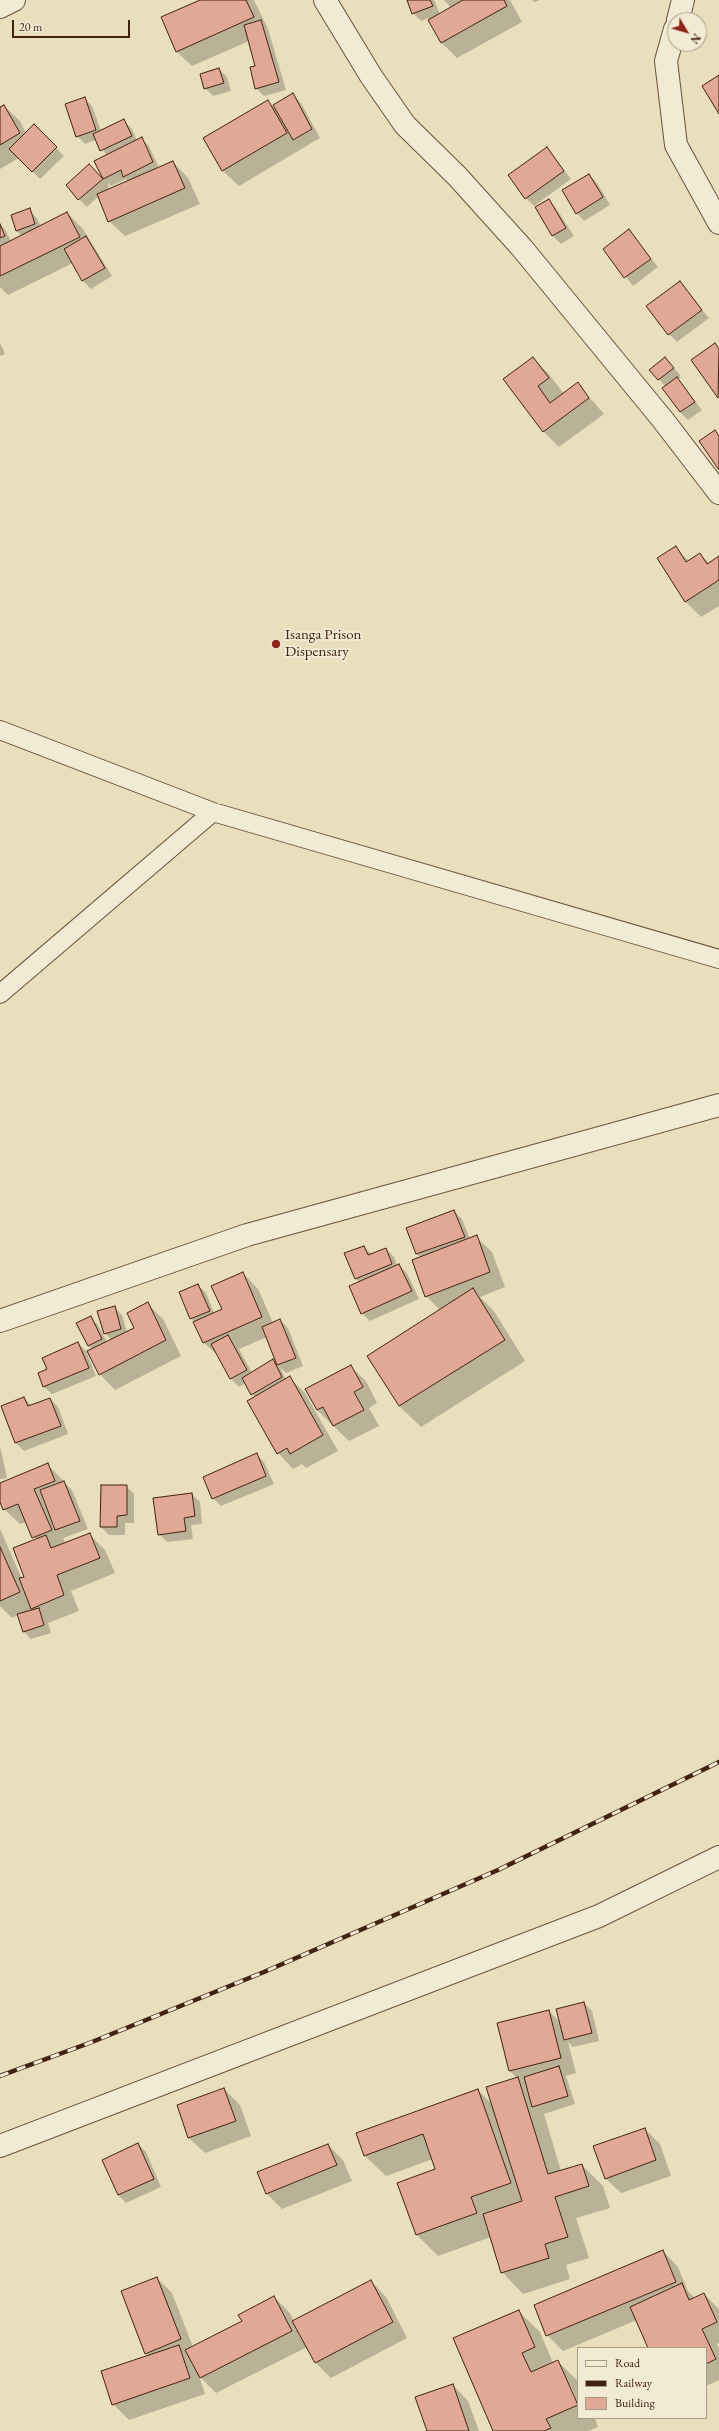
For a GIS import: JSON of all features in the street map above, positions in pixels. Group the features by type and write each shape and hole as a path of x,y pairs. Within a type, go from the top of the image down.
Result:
{"street":[{"path":"0,7 14,0"},
{"path":"325,0 371,76 405,125 457,176 522,248 663,420 719,493"},
{"path":"680,12 683,0"},
{"path":"669,52 666,61 676,145 719,223"},
{"path":"0,1320 247,1235 719,1105"},
{"path":"0,2146 599,1916 719,1857"}],"lane":[{"path":"0,730 213,812 719,959"},
{"path":"0,994 213,812"}],"building":[{"path":"200,0 246,0 254,17 176,52 161,17"},
{"path":"407,0 430,0 433,6 412,14"},
{"path":"463,0 504,0 507,6 441,43 428,20"},
{"path":"261,20 279,82 255,89 250,67 255,66 244,25"},
{"path":"219,68 224,83 204,89 200,74"},
{"path":"719,75 719,114 702,86"},
{"path":"293,93 312,129 293,140 273,105"},
{"path":"85,97 96,130 76,137 65,104"},
{"path":"268,100 287,133 222,171 203,138"},
{"path":"4,105 20,133 0,145 0,107"},
{"path":"124,119 132,136 100,151 93,134"},
{"path":"34,124 57,147 32,172 9,149"},
{"path":"142,137 153,162 123,177 121,170 103,179 94,161"},
{"path":"547,147 564,171 525,199 508,175"},
{"path":"173,161 185,188 108,222 97,194"},
{"path":"89,164 103,179 78,200 66,185"},
{"path":"589,174 603,197 576,214 562,190"},
{"path":"549,199 566,228 552,236 535,207"},
{"path":"30,208 35,224 16,231 11,215"},
{"path":"67,212 80,237 0,276 0,246"},
{"path":"0,224 5,236 0,238"},
{"path":"629,229 651,259 624,278 603,249"},
{"path":"86,236 105,268 82,281 64,249"},
{"path":"680,281 702,310 668,335 646,306"},
{"path":"715,343 719,349 718,398 691,360"},
{"path":"533,357 549,378 538,386 550,403 578,382 589,398 543,432 503,379"},
{"path":"665,357 674,368 658,380 649,370"},
{"path":"677,377 695,402 680,412 662,388"},
{"path":"715,430 719,436 719,470 699,441"},
{"path":"676,546 686,562 700,553 707,564 719,556 719,580 685,602 657,558"},
{"path":"454,1210 465,1237 416,1254 406,1228"},
{"path":"477,1235 490,1272 425,1297 412,1260"},
{"path":"364,1246 368,1255 386,1248 392,1264 355,1279 344,1253"},
{"path":"399,1264 412,1291 361,1314 349,1286"},
{"path":"243,1272 262,1317 203,1343 193,1322 222,1309 211,1286"},
{"path":"198,1284 210,1311 190,1319 179,1292"},
{"path":"473,1288 505,1340 399,1406 367,1356"},
{"path":"148,1302 166,1340 99,1375 87,1351 134,1328 127,1313"},
{"path":"115,1306 121,1329 104,1334 97,1311"},
{"path":"91,1316 102,1339 88,1346 76,1323"},
{"path":"280,1319 296,1358 277,1365 262,1327"},
{"path":"228,1335 247,1370 230,1379 211,1344"},
{"path":"78,1342 89,1368 43,1387 38,1373 47,1369 42,1358"},
{"path":"273,1359 282,1377 251,1395 242,1378"},
{"path":"351,1365 363,1387 354,1392 364,1410 333,1426 323,1407 317,1410 305,1389"},
{"path":"290,1376 323,1435 290,1454 287,1448 277,1454 247,1401"},
{"path":"24,1397 28,1406 50,1398 61,1426 15,1443 1,1406"},
{"path":"257,1453 266,1476 212,1499 203,1477"},
{"path":"48,1463 55,1481 34,1489 52,1530 32,1538 18,1504 3,1510 0,1502 0,1483"},
{"path":"64,1481 80,1521 55,1530 40,1490"},
{"path":"101,1485 127,1485 127,1515 117,1516 117,1527 100,1527"},
{"path":"192,1493 195,1516 184,1518 186,1531 158,1535 153,1498"},
{"path":"90,1533 100,1558 57,1575 64,1595 31,1609 19,1578 24,1577 13,1548 46,1535 51,1548"},
{"path":"0,1547 20,1592 0,1601"},
{"path":"39,1608 44,1625 23,1632 17,1614"},
{"path":"584,2002 592,2033 564,2040 556,2009"},
{"path":"549,2010 561,2058 509,2071 497,2023"},
{"path":"559,2066 568,2096 532,2107 524,2077"},
{"path":"518,2077 548,2174 582,2164 589,2186 555,2197 568,2237 545,2244 549,2258 501,2273 483,2214 522,2201 486,2087"},
{"path":"224,2088 236,2121 188,2138 177,2105"},
{"path":"478,2089 511,2183 471,2197 477,2213 416,2235 397,2183 435,2169 423,2134 364,2156 356,2133"},
{"path":"645,2128 656,2160 605,2179 593,2146"},
{"path":"138,2143 154,2179 118,2195 102,2160"},
{"path":"328,2144 337,2165 266,2194 257,2172"},
{"path":"663,2250 676,2282 546,2336 534,2305"},
{"path":"157,2277 181,2339 145,2354 121,2291"},
{"path":"371,2280 393,2322 315,2363 292,2321"},
{"path":"682,2283 689,2300 704,2293 717,2322 702,2329 716,2359 707,2364 707,2347 648,2347 630,2307"},
{"path":"274,2296 292,2331 200,2378 185,2350 242,2321 238,2315"},
{"path":"519,2310 535,2347 522,2353 531,2372 558,2360 577,2405 546,2419 551,2428 544,2431 493,2431 453,2338"},
{"path":"179,2345 190,2378 112,2405 101,2371"},
{"path":"453,2384 469,2431 427,2431 415,2397"}],"railway":[{"path":"0,2076 92,2042 264,1972 498,1870 719,1762"}],"place":[{"name":"Isanga Prison Dispensary","path":"276,644"}]}
